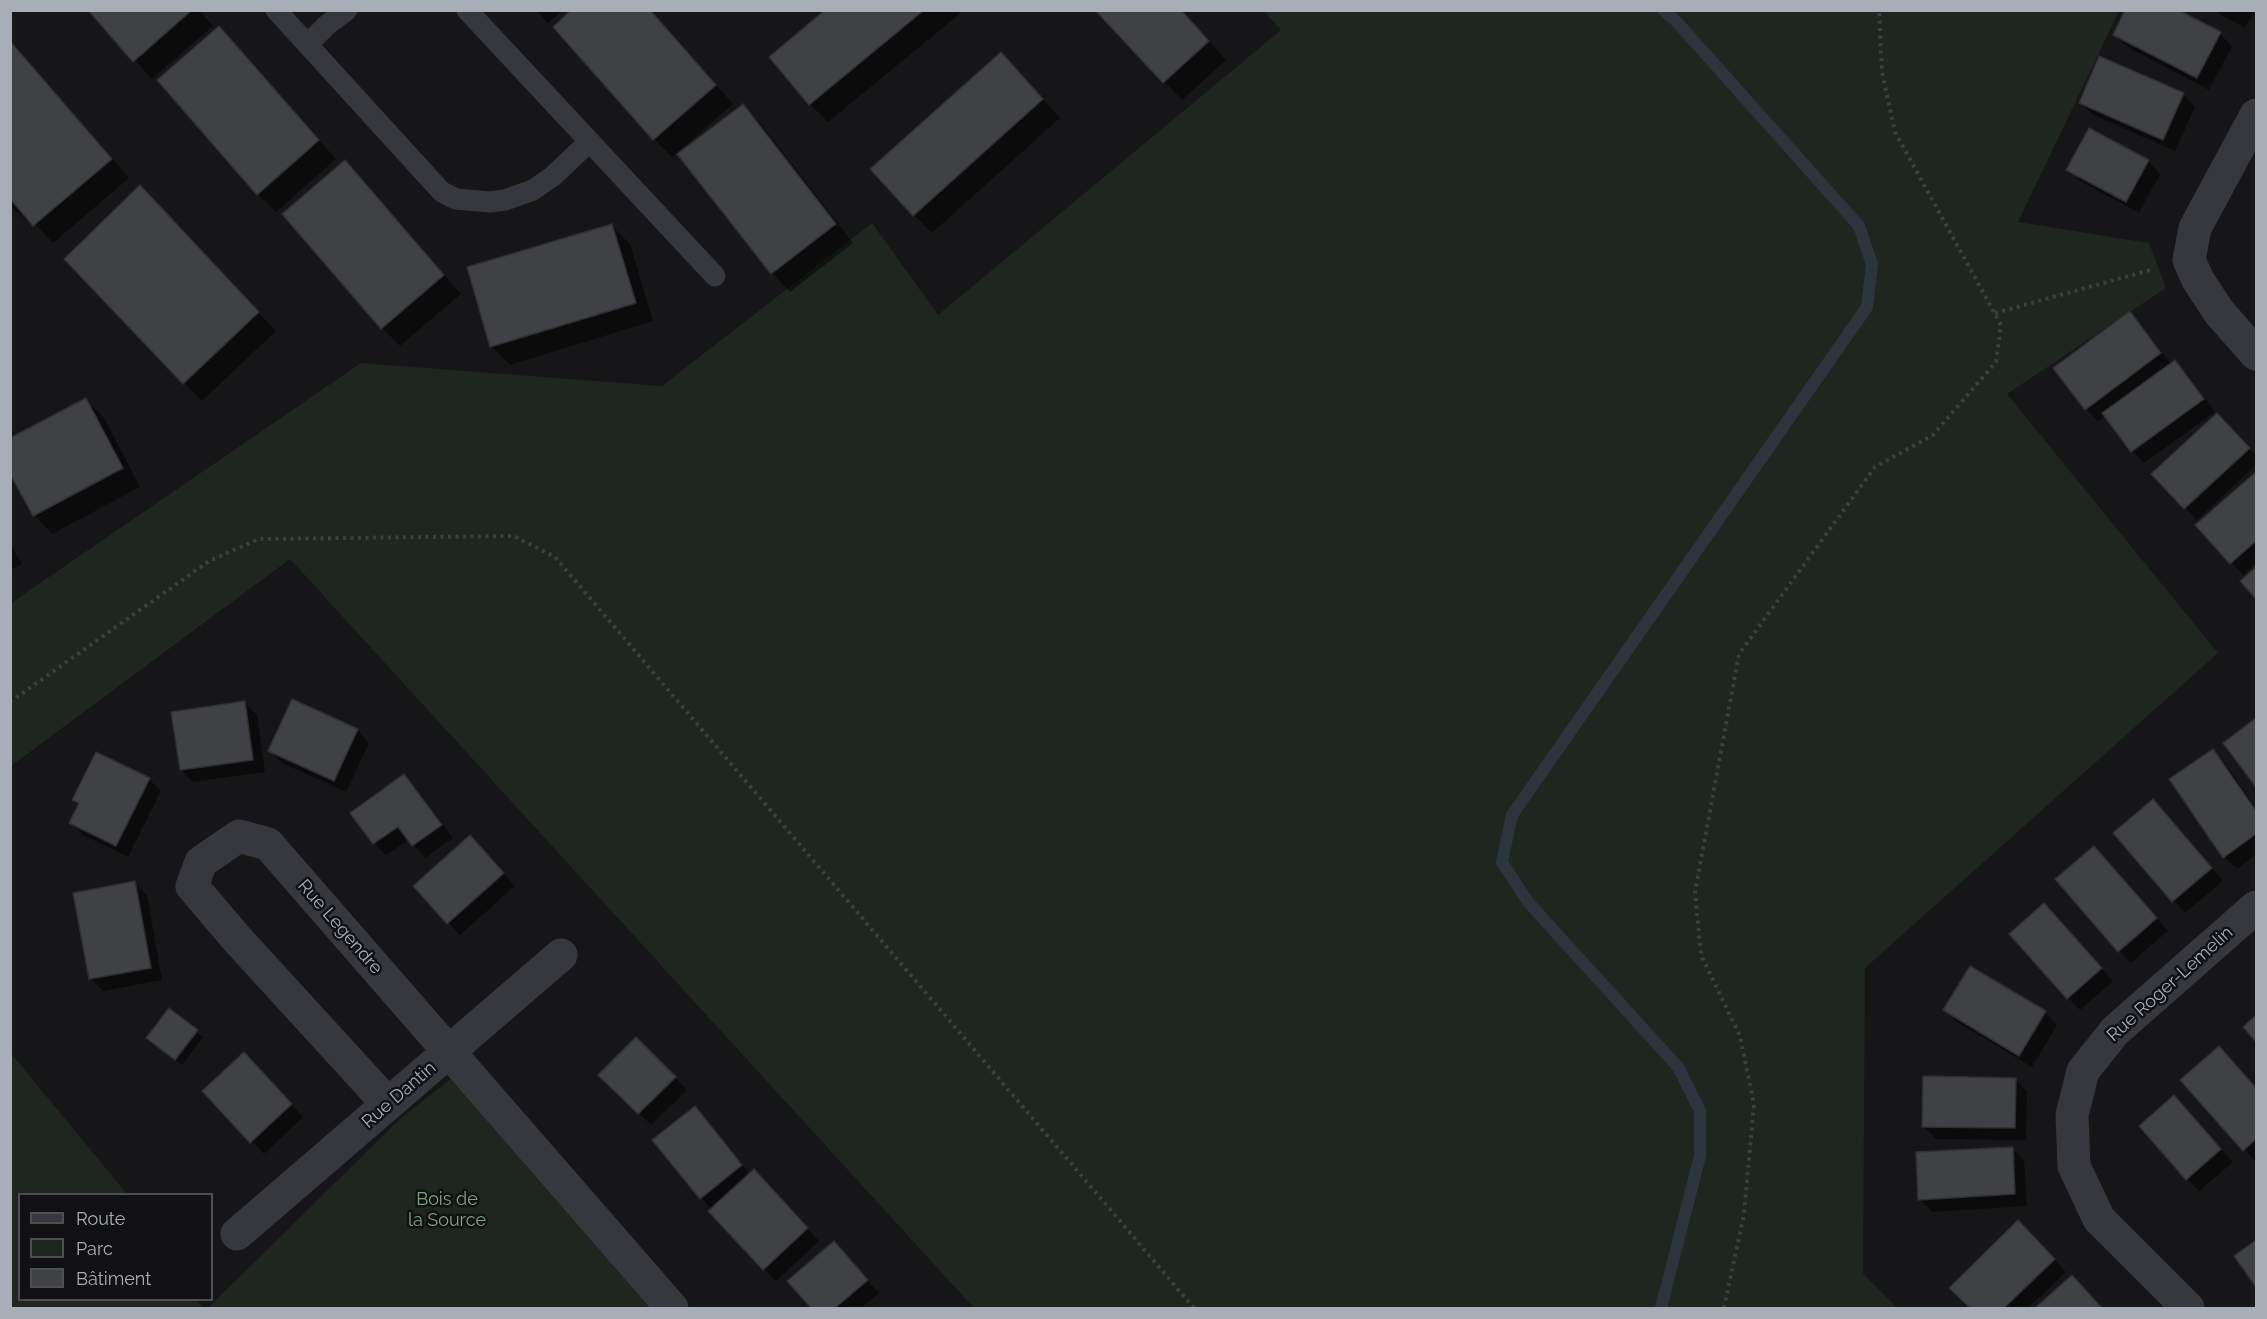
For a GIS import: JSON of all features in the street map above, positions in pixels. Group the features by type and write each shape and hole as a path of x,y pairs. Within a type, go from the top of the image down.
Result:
{"street":[{"path":"2256,115 2195,228 2189,260 2198,280 2219,312 2256,354"},
{"name":"Rue Legendre","path":"388,1104 237,939 192,886 201,862 239,836 268,844 672,1308"},
{"name":"Rue Roger-Lemelin","path":"2188,1308 2099,1219 2074,1166 2072,1115 2082,1071 2115,1031 2256,907"},
{"name":"Rue Dantin","path":"237,1234 561,955"}],"lane":[{"path":"276,10 442,192 456,199 490,202 505,200 533,190 552,176 588,142"},
{"path":"308,44 327,25 347,10"},
{"path":"467,10 714,276"}],"path":[{"path":"1724,1308 1744,1214 1754,1104 1740,1036 1701,955 1695,892 1739,654 1875,467 1933,435 1996,362 2001,325 1895,132 1882,72 1880,10"},
{"path":"1995,313 2189,260"},
{"path":"10,702 209,561 259,539 514,536 555,558 1194,1308"}],"green space":[{"path":"1264,11 2119,11 2018,222 2149,243 2166,288 2007,394 2218,653 1865,968 1863,1274 1897,1308 974,1308 290,559 11,766 11,603 361,363 662,386 872,223 938,315 1281,30"},
{"path":"10,1052 126,1193 18,1193 18,1301 198,1301 203,1308 11,1308"},
{"name":"Bois de la Source","path":"457,1074 671,1308 208,1308 400,1119"}],"building":[{"path":"88,10 192,10 133,62"},
{"path":"571,10 650,10 716,85 653,140 553,27"},
{"path":"825,10 924,10 809,105 769,57"},
{"path":"1095,10 1181,10 1209,41 1163,83"},
{"path":"2125,10 2178,10 2221,32 2197,78 2113,35"},
{"path":"219,26 319,140 257,195 157,80"},
{"path":"10,41 112,159 33,226 12,201 10,202"},
{"path":"1001,52 1043,99 913,216 870,169"},
{"path":"2099,56 2184,93 2163,140 2079,103"},
{"path":"743,104 836,224 771,274 677,154"},
{"path":"2089,128 2149,160 2126,202 2066,170"},
{"path":"345,160 444,275 381,329 282,214"},
{"path":"140,185 259,312 183,384 64,259"},
{"path":"612,224 636,303 490,347 467,267"},
{"path":"2130,311 2161,353 2085,410 2053,368"},
{"path":"2175,360 2204,399 2131,452 2102,413"},
{"path":"86,398 123,468 33,516 10,474 10,438"},
{"path":"2217,413 2250,448 2184,509 2151,474"},
{"path":"2256,472 2256,541 2230,564 2195,525"},
{"path":"2256,567 2256,599 2240,581"},
{"path":"292,699 358,729 334,781 268,751"},
{"path":"245,701 253,760 180,770 171,712"},
{"path":"2256,718 2256,787 2223,743"},
{"path":"2213,749 2256,811 2256,834 2223,858 2169,779"},
{"path":"96,752 150,778 116,846 69,823 79,803 72,800"},
{"path":"404,774 442,825 412,846 398,827 373,844 350,813"},
{"path":"2153,799 2212,868 2172,902 2113,833"},
{"path":"470,835 504,873 447,924 413,886"},
{"path":"2094,846 2157,918 2118,952 2055,879"},
{"path":"135,881 151,968 89,979 73,893"},
{"path":"2044,903 2102,968 2067,999 2009,934"},
{"path":"1970,966 2046,1011 2019,1056 1943,1010"},
{"path":"169,1008 198,1030 175,1060 146,1038"},
{"path":"2256,1015 2256,1042 2243,1027"},
{"path":"636,1037 676,1077 638,1114 598,1075"},
{"path":"2219,1046 2256,1088 2256,1139 2243,1151 2180,1080"},
{"path":"244,1052 292,1104 250,1143 202,1091"},
{"path":"1923,1076 2016,1078 2015,1128 1922,1127"},
{"path":"2174,1095 2221,1149 2186,1180 2139,1126"},
{"path":"695,1106 742,1165 700,1199 652,1140"},
{"path":"2013,1147 2015,1194 1918,1200 1916,1152"},
{"path":"754,1169 808,1228 763,1270 708,1211"},
{"path":"2018,1220 2055,1259 2004,1308 1970,1308 1949,1288"},
{"path":"2256,1240 2256,1287 2234,1256"},
{"path":"834,1241 868,1280 835,1308 811,1308 787,1281"},
{"path":"2072,1275 2102,1308 2035,1308"}],"waterway":[{"path":"1661,1308 1700,1156 1700,1111 1678,1067 1528,902 1502,862 1512,815 1867,307 1872,264 1859,226 1677,22 1663,10"}]}
